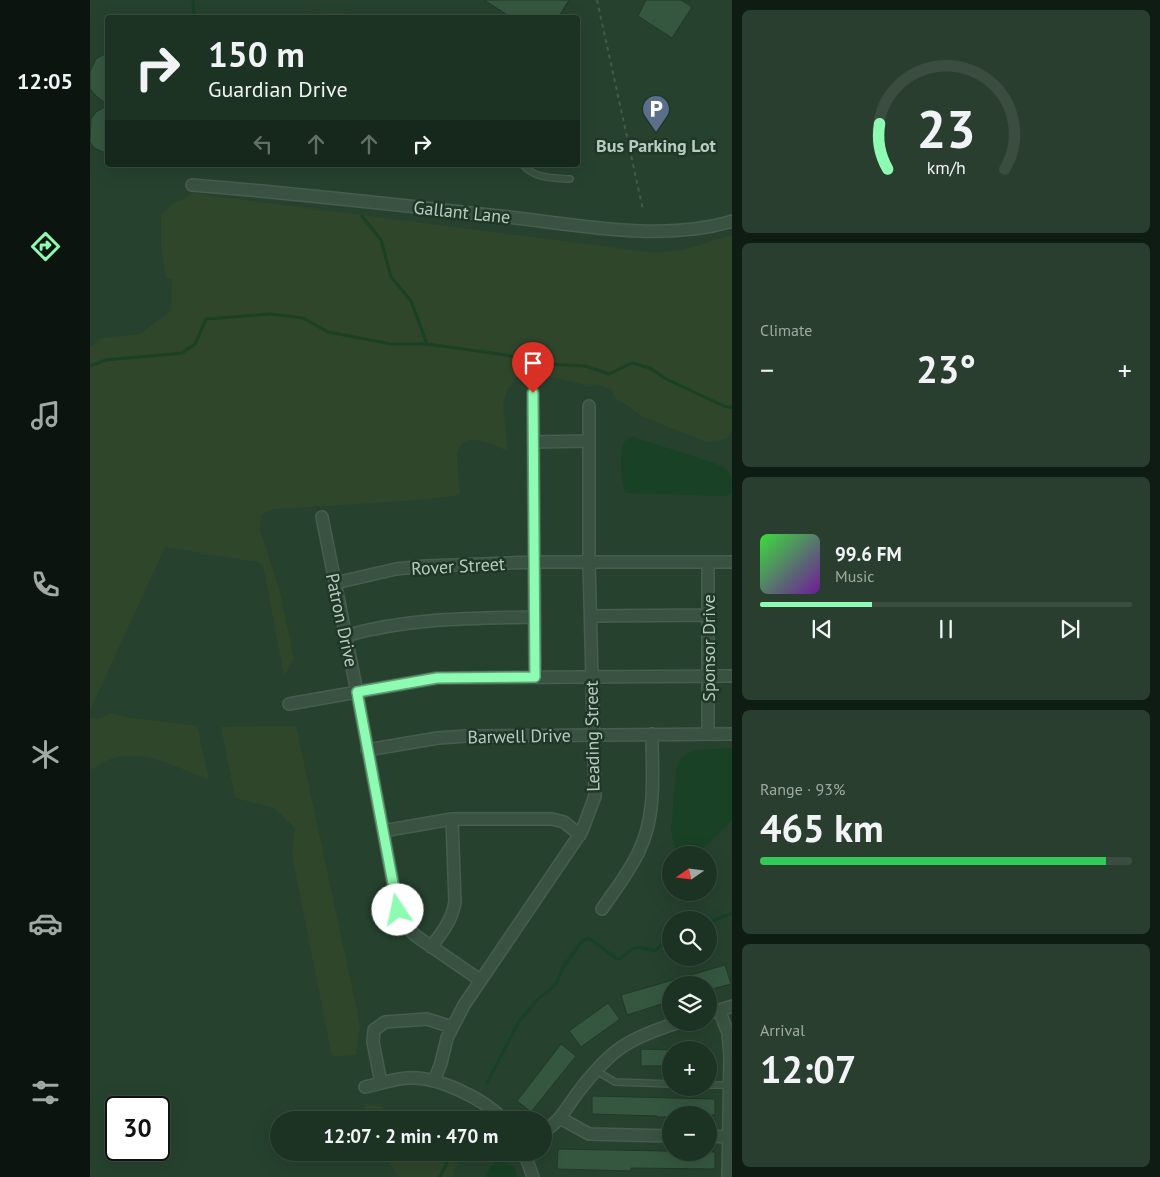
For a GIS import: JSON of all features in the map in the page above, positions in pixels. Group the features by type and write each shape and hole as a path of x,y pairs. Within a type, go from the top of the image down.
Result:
{"street":[{"name":"Gallant Lane","path":"192,185 297,194 622,230 680,231 732,221"},
{"path":"533,393 535,677"},
{"name":"Leading Street","path":"434,1081 447,1038 464,1005 580,835 595,796 589,562 589,406"},
{"path":"533,442 589,441"},
{"name":"Patron Drive","path":"322,517 398,910 403,923 416,936 480,980"},
{"name":"Rover Street","path":"335,582 396,569 534,562 732,562"},
{"name":"Sponsor Drive","path":"708,562 708,734"},
{"path":"591,616 708,615"},
{"path":"345,636 404,622 534,617"},
{"path":"289,704 437,678 732,676"},
{"path":"602,909 639,852 646,835 653,793 652,734"},
{"name":"Barwell Drive","path":"367,750 467,736 732,734"},
{"path":"431,946 454,913 452,819"},
{"path":"383,831 452,819 552,819 564,822 580,835"},
{"path":"717,1011 732,1006"},
{"path":"717,1016 728,1033 730,1046 728,1177"},
{"path":"381,1083 373,1042 374,1030 385,1022 427,1019 452,1027"},
{"path":"552,1127 595,1070 609,1056 633,1039 662,1029"},
{"path":"365,1086 406,1078 434,1081 456,1088 493,1111"},
{"path":"560,1118 589,1134 662,1136"},
{"path":"717,1136 729,1137"},
{"path":"527,1161 533,1177"}],"lane":[{"path":"525,167 528,171 540,177 570,179"},
{"path":"595,1070 615,1082 662,1084"},
{"path":"717,1085 729,1085"}],"path":[{"path":"597,0 643,210"}],"shaded area":[{"path":"337,12 349,15 293,15"},
{"path":"191,193 656,253 686,249 732,235 732,431 726,439 706,442 641,416 616,399 612,390 597,384 589,386 544,375 525,374 517,377 508,389 503,403 507,451 481,441 470,440 463,443 457,457 460,494 405,501 273,509 261,515 260,530 279,588 294,660 284,675 263,565 258,562 165,547 90,710 90,347 101,338 141,334 171,310 172,279 166,278 161,246 161,215 173,203 186,198"},
{"path":"633,437 714,463 727,470 732,479 731,494 724,496 626,493 622,476 622,447 627,439"},
{"path":"110,713 131,718 197,726 209,780 161,761 137,756 111,759 90,770 90,718 100,719"},
{"path":"296,726 360,1025 356,1055 332,1057 292,855 295,828 274,808 235,798 221,727"},
{"path":"732,748 732,820 705,846 674,846 671,830 678,762 686,754 697,750"},
{"path":"364,1104 381,1105 385,1111 366,1111"},
{"path":"389,1161 459,1161 453,1177 398,1177"},
{"path":"500,1161 514,1167 518,1177 486,1177 494,1164"}],"building":[{"path":"484,0 569,0 560,15 507,15"},
{"path":"646,0 681,0 692,7 672,38 638,16"},
{"path":"105,54 105,103 90,89 90,72 96,59"},
{"path":"105,107 105,153 94,148 90,142 91,119 96,112"},
{"path":"725,965 731,984 717,988 717,976 687,976"},
{"path":"662,983 662,1004 627,1015 621,995"},
{"path":"608,1003 620,1019 581,1047 569,1031"},
{"path":"561,1044 576,1056 532,1111 517,1101"},
{"path":"641,1049 662,1050 662,1066 641,1066"},
{"path":"592,1096 715,1099 715,1106 662,1106 662,1117 592,1114"},
{"path":"558,1149 662,1151 662,1161 715,1161 715,1169 631,1168 631,1171 557,1169"}],"waterway":[{"path":"193,0 194,15"},
{"path":"362,216 381,240 391,277 411,301 427,344"},
{"path":"90,366 106,360 182,353 195,344 206,319 270,314 303,318 328,332 391,344 427,344 506,355 546,364 585,366 609,374 632,363 650,368 666,379 724,406 732,408"},
{"path":"717,919 732,913"},
{"path":"487,1083 519,1021 540,997 557,982 563,967 582,941 589,938 617,959 620,959 633,949 643,948 655,951 662,944"},
{"path":"440,1177 448,1161"}],"place":[{"name":"Bus Parking Lot","path":"656,133"}],"route":[{"path":"398,910 357,692 437,678 478,676 535,677 533,393"}]}
